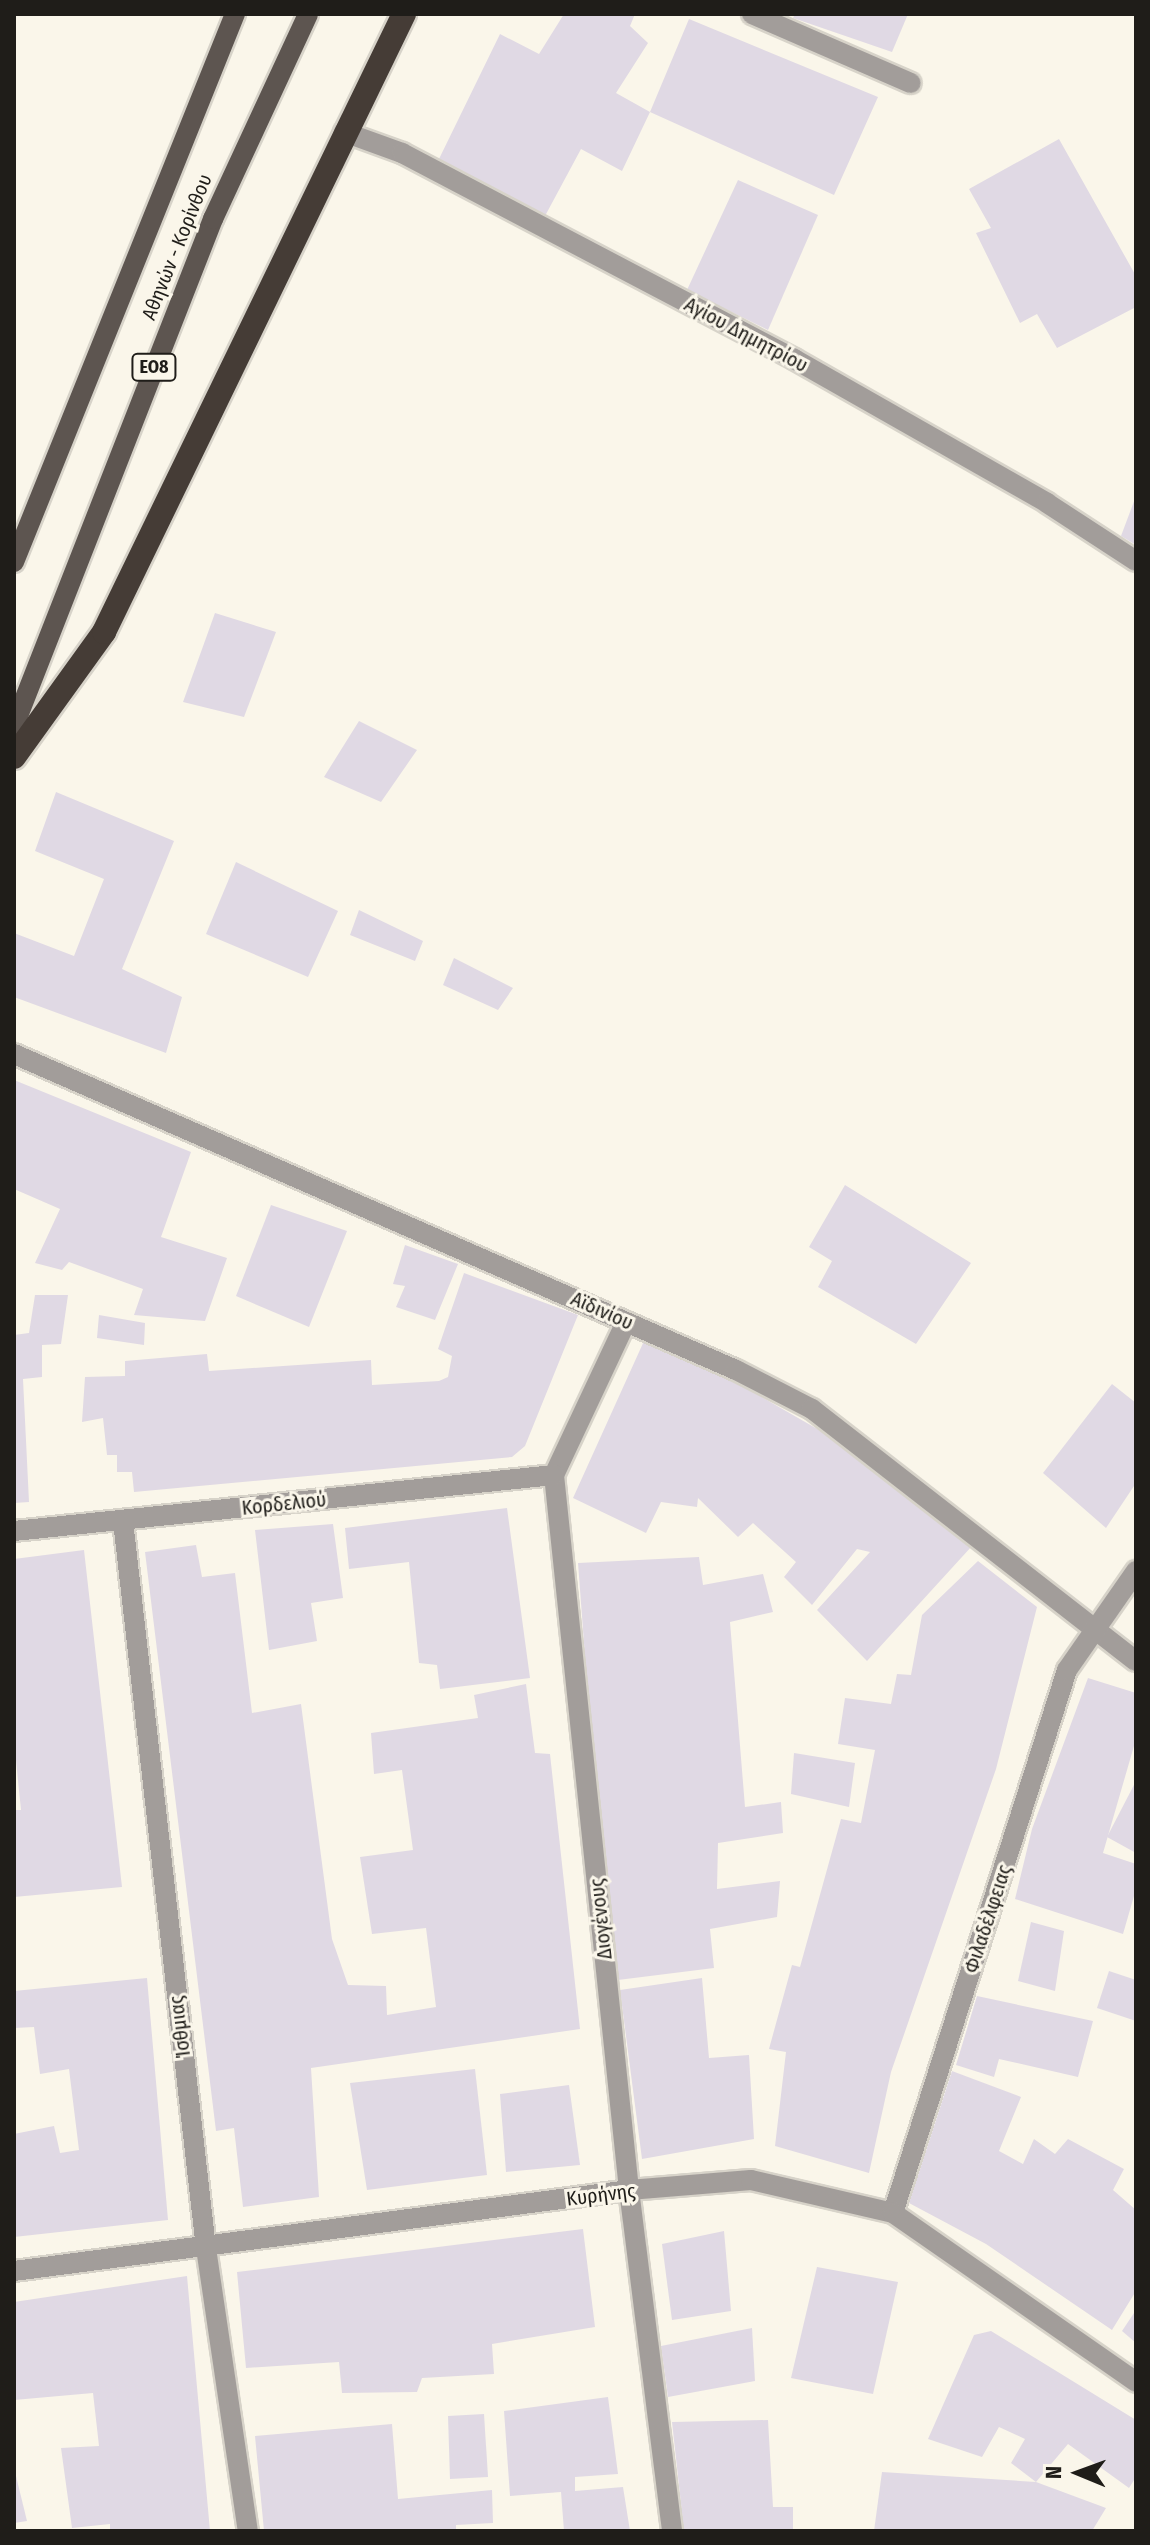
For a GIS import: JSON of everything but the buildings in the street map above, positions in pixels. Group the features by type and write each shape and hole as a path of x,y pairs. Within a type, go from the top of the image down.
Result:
{"highway":[{"path":"14,757 104,632 344,132 404,14"}],"main road":[{"name":"Αθηνών - Κορίνθου","path":"14,562 216,61 238,14"},
{"name":"Αθηνών - Κορίνθου","path":"14,726 213,219 308,14"}],"street":[{"path":"752,14 777,19 911,83"},
{"name":"Αγίου Δημητρίου","path":"344,132 402,153 794,359 1136,561"},
{"name":"Αϊδινίου","path":"14,1054 626,1322 812,1409 1136,1661"},
{"path":"554,1475 626,1322"},
{"name":"Κορδελιού","path":"14,1531 554,1475"},
{"name":"Διογένους","path":"554,1475 629,2190 672,2531"},
{"name":"Ίσθμιας","path":"123,1521 206,2248 248,2531"},
{"path":"1095,1631 1136,1571"},
{"name":"Φιλαδέλφειας","path":"893,2213 1067,1670 1095,1631"},
{"name":"Κυρήνης","path":"14,2271 629,2190 751,2180 893,2213 1136,2382"}]}
